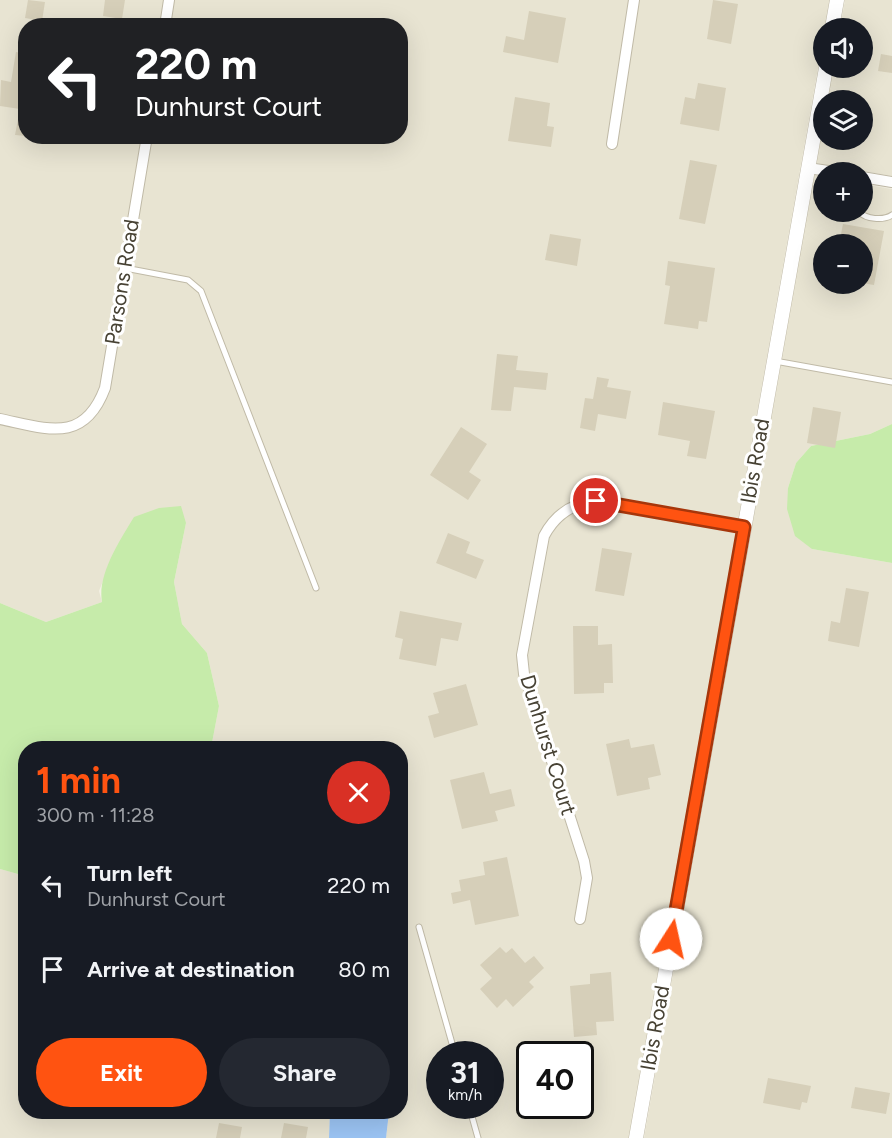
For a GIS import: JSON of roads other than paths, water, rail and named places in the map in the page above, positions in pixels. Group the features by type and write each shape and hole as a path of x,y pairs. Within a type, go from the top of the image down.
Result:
{"street":[{"path":"167,18 170,0"},
{"path":"612,144 634,0"},
{"path":"834,18 837,0"},
{"name":"Ibis Road","path":"636,1138 823,78"},
{"name":"Parsons Road","path":"0,419 41,427 69,428 84,422 98,406 105,388 146,144"},
{"path":"808,168 813,169"},
{"path":"873,179 892,182"},
{"name":"Dunhurst Court","path":"580,919 587,878 584,861 524,675 522,655 544,536 551,523 562,513 582,502 596,501 744,527"}],"lane":[{"path":"873,217 887,219 892,215"},
{"path":"125,268 189,280 201,291 316,588"},
{"path":"773,361 892,382"},
{"path":"419,927 451,1041"},
{"path":"473,1119 478,1138"}],"water":[{"path":"330,1119 388,1119 386,1138 329,1138"}]}
